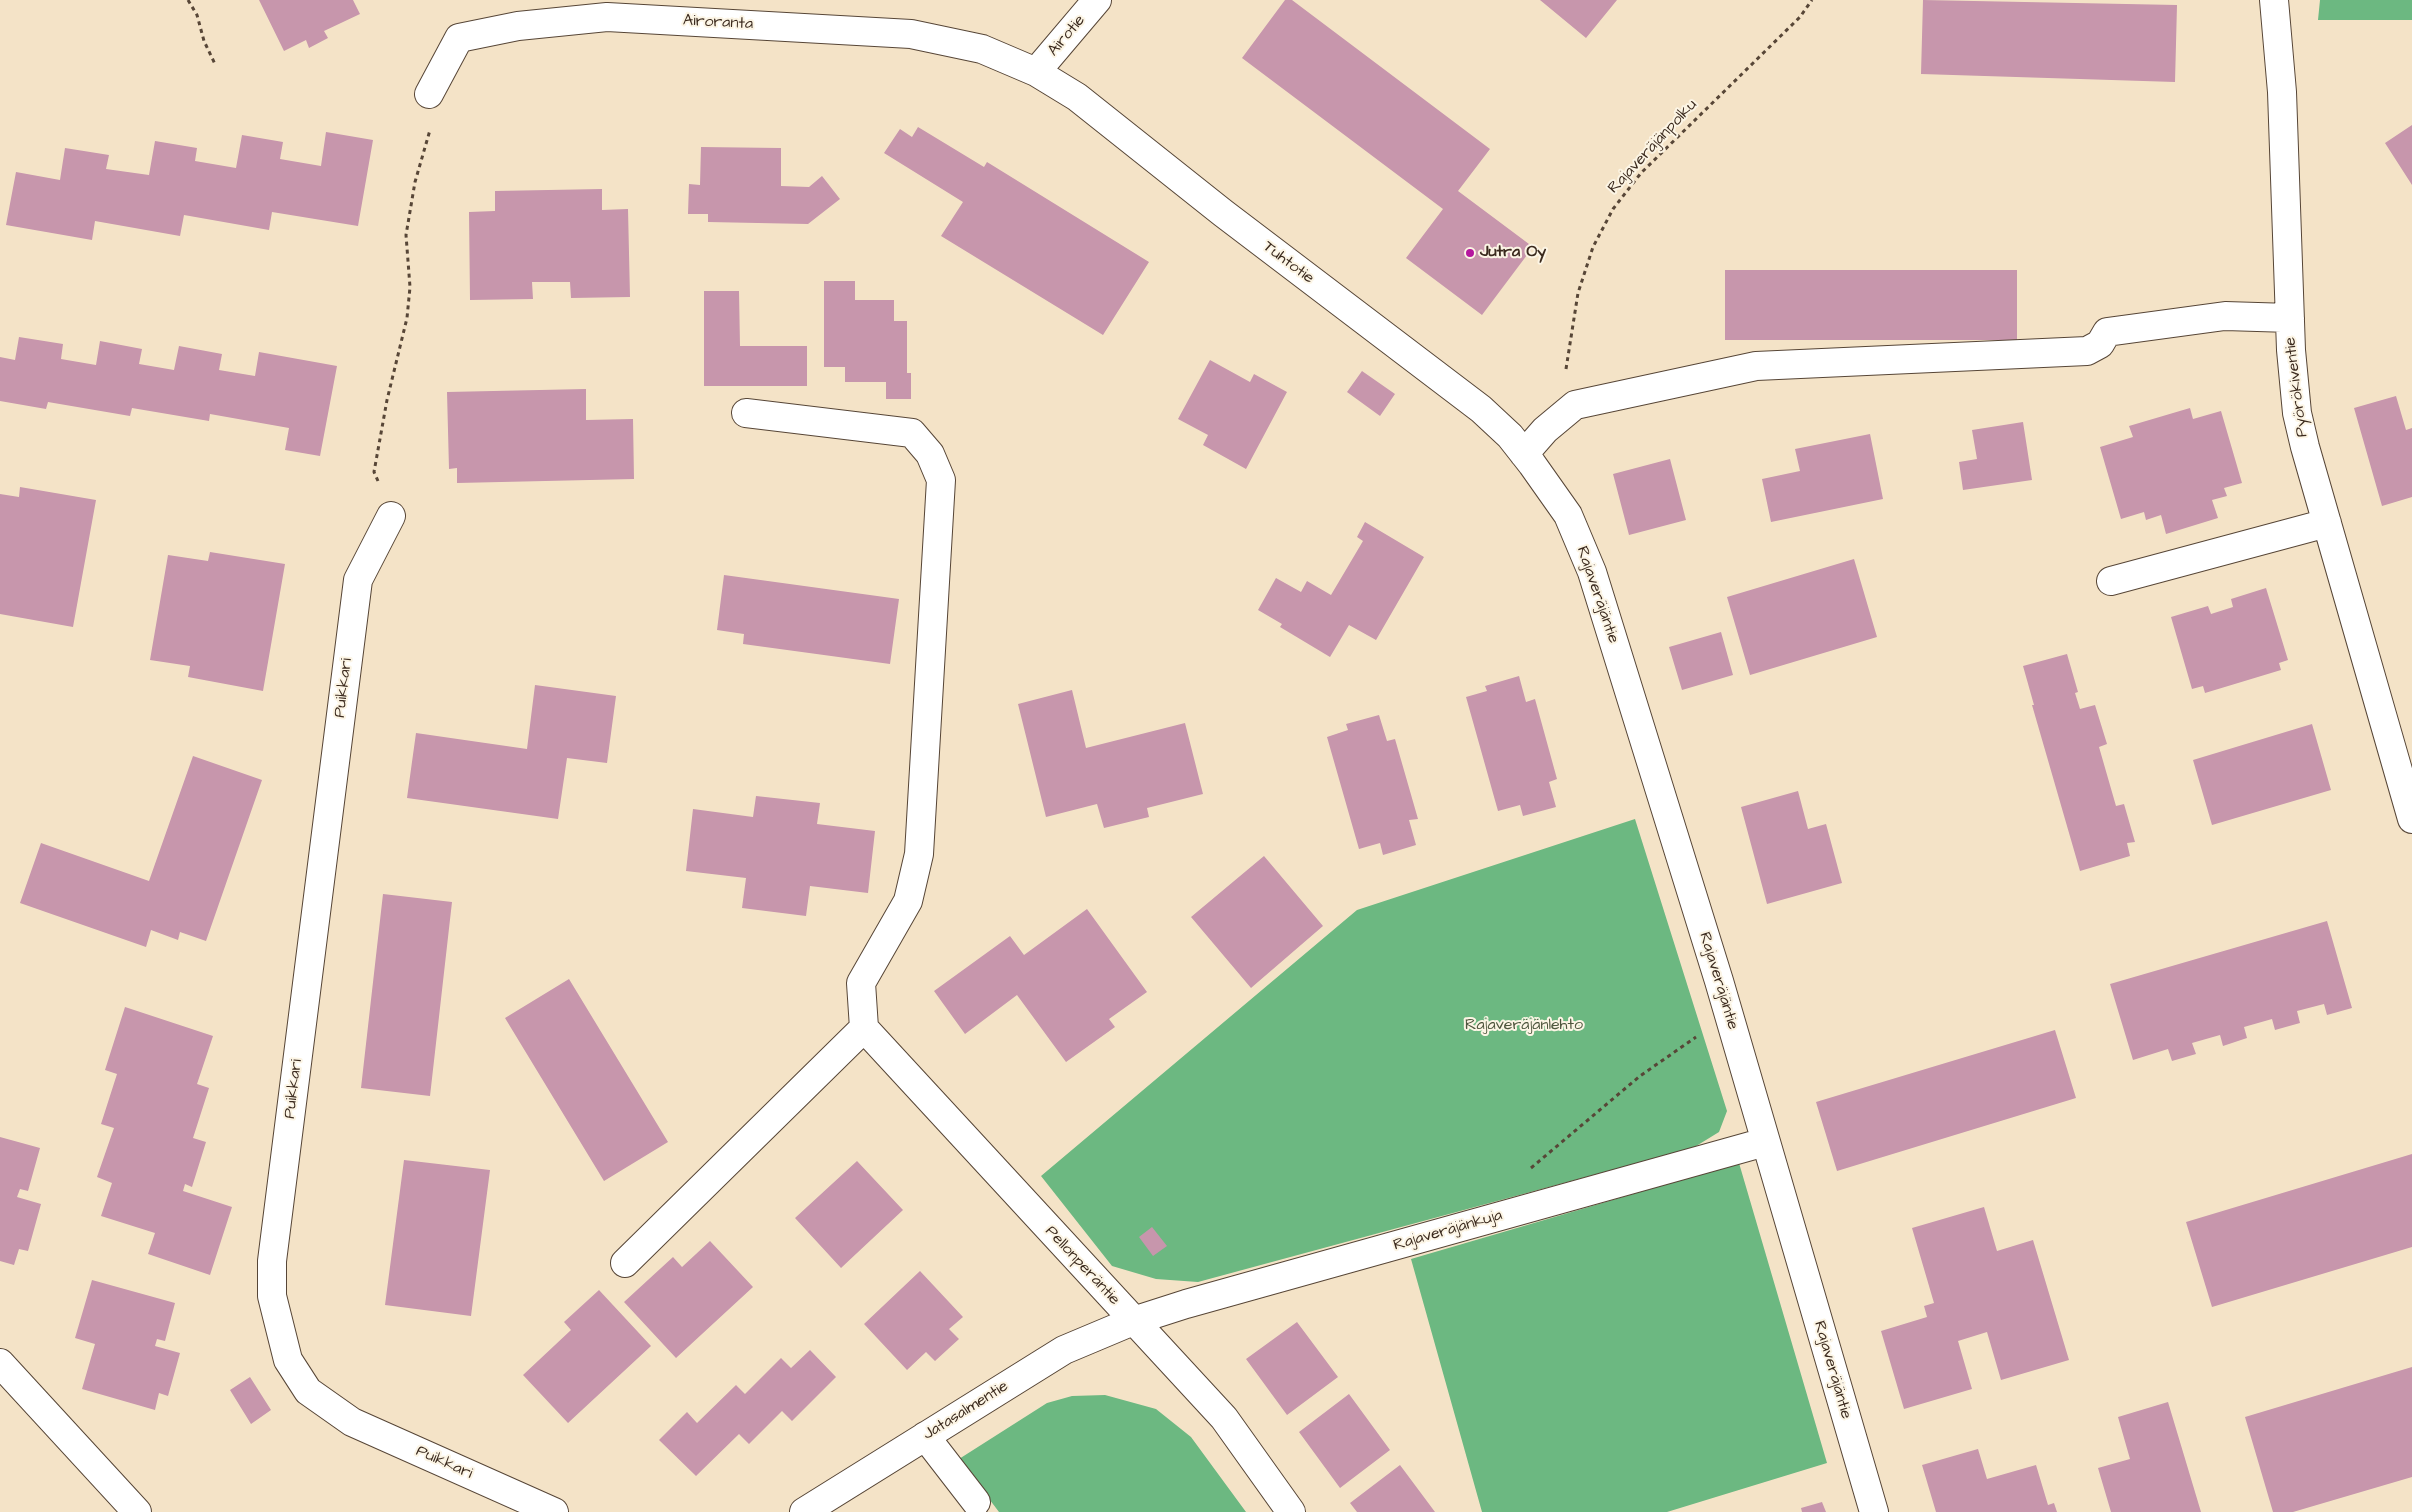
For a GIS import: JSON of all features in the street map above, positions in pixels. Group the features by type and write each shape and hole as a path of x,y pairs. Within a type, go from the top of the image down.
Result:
{"street":[{"name":"Airotie","path":"1036,72 1097,0"},
{"name":"Pyörökiventie","path":"2274,0 2282,92 2290,318 2297,414 2327,523 2402,748 2412,819"},
{"name":"Airoranta","path":"429,94 459,38 518,26 607,17 911,34 982,49 1036,72"},
{"name":"Tuhtotie","path":"1036,72 1078,97 1223,213 1481,409 1510,436 1528,459"},
{"path":"1528,459 1545,430 1575,405 1756,366 2086,351 2100,344 2108,332 2225,316 2290,318"},
{"path":"625,1263 864,1028 861,984 908,901 919,854 941,480 930,454 912,433 746,413"},
{"name":"Rajaveräjäntie","path":"1528,459 1568,515 1592,572 1719,981 1874,1512"},
{"name":"Puikkari","path":"391,516 358,580 272,1261 272,1296 288,1360 308,1391 352,1422 554,1512"},
{"path":"2111,581 2327,523"},
{"name":"Pellonperäntie","path":"864,1028 1132,1321 1224,1418 1291,1512"},
{"name":"Rajaveräjänkuja","path":"1132,1321 1186,1304 1765,1142"},
{"name":"Jatasalmentie","path":"804,1512 1064,1350 1132,1321"},
{"path":"0,1363 136,1512"},
{"path":"925,1436 976,1502"}],"path":[{"path":"188,0 197,14 204,41 214,64"},
{"name":"Rajaveräjänpolku","path":"1565,377 1578,293 1594,247 1613,209 1641,173 1800,17 1812,0"},
{"path":"391,516 374,472 387,400 408,318 410,287 406,236 415,182 430,134 429,94"},
{"path":"1527,1172 1640,1076 1697,1037 1719,981"}],"green space":[{"path":"2320,0 2412,0 2412,20 2318,20"},
{"name":"Rajaveräjänlehto","path":"1635,819 1727,1111 1719,1132 1693,1148 1198,1282 1156,1279 1112,1266 1041,1176 1357,910"},
{"path":"1739,1163 1827,1463 1667,1512 1482,1512 1411,1259"},
{"path":"1105,1395 1156,1409 1191,1437 1246,1512 999,1512 959,1459 1047,1403 1072,1396"}],"building":[{"path":"259,0 353,0 360,14 324,31 328,38 309,48 306,40 284,51"},
{"path":"1285,0 1292,0 1490,149 1458,191 1533,247 1482,315 1406,258 1443,209 1242,58"},
{"path":"1540,0 1617,0 1586,38"},
{"path":"1923,0 2177,5 2175,82 1921,74"},
{"path":"2412,125 2412,185 2385,143"},
{"path":"918,127 984,167 987,162 1149,262 1103,335 941,236 963,202 884,153 900,129 912,137"},
{"path":"326,132 373,140 358,226 272,212 269,230 184,215 180,236 95,221 92,240 6,225 16,172 60,180 65,148 109,155 106,169 149,175 155,141 197,148 195,161 236,168 242,135 283,142 280,159 321,166"},
{"path":"701,147 781,148 781,186 809,187 822,176 840,199 808,224 708,222 708,214 688,214 689,184 700,185"},
{"path":"602,189 602,210 628,209 630,297 571,298 570,282 532,282 533,299 470,300 469,212 495,211 495,191"},
{"path":"1725,270 2017,270 2017,340 1725,340"},
{"path":"824,281 855,281 855,300 894,300 894,321 907,321 907,373 911,373 911,399 886,399 886,382 845,382 845,367 824,367"},
{"path":"704,291 739,291 740,346 807,346 807,386 704,386"},
{"path":"19,337 63,344 61,359 96,365 100,341 142,349 139,364 174,370 179,346 222,354 219,370 255,376 259,352 337,366 320,456 285,450 289,428 210,414 209,421 132,408 130,416 48,402 46,409 0,401 0,357 15,360"},
{"path":"1210,360 1250,382 1254,374 1287,392 1246,469 1203,445 1208,435 1178,419"},
{"path":"1362,371 1395,394 1380,416 1347,392"},
{"path":"586,389 586,420 633,419 634,479 457,483 457,468 449,469 447,392"},
{"path":"2396,396 2406,430 2412,428 2412,497 2382,506 2354,408"},
{"path":"2190,408 2193,419 2221,411 2242,483 2224,488 2227,496 2212,500 2218,518 2166,534 2161,515 2146,520 2144,512 2121,519 2100,447 2133,437 2129,426"},
{"path":"2023,422 2032,480 1963,490 1959,462 1977,459 1972,430"},
{"path":"1870,434 1883,499 1771,522 1762,479 1800,471 1795,449"},
{"path":"1670,459 1686,520 1629,535 1613,474"},
{"path":"20,487 96,500 73,627 0,614 0,494 19,497"},
{"path":"1365,522 1424,557 1376,640 1349,625 1330,657 1280,627 1282,624 1258,610 1276,578 1301,592 1307,581 1331,595 1363,541 1357,537"},
{"path":"210,552 285,564 263,691 188,677 190,666 150,660 168,555 208,561"},
{"path":"1854,559 1877,637 1750,675 1727,597"},
{"path":"724,575 899,599 890,664 743,644 744,634 717,630"},
{"path":"2266,588 2288,660 2279,663 2281,670 2205,693 2203,686 2192,689 2171,617 2208,606 2211,614 2233,607 2231,599"},
{"path":"1721,632 1733,675 1682,690 1669,647"},
{"path":"2067,654 2078,692 2075,693 2080,709 2095,705 2107,744 2099,747 2116,806 2124,804 2135,842 2127,843 2130,856 2080,871 2032,705 2034,705 2023,666"},
{"path":"1519,676 1526,702 1535,699 1557,779 1549,782 1556,807 1523,816 1520,805 1498,811 1466,697 1487,691 1485,686"},
{"path":"535,685 616,696 607,763 567,758 558,819 407,798 416,733 527,749"},
{"path":"1072,690 1086,748 1185,723 1203,794 1147,808 1149,817 1104,828 1097,804 1046,817 1018,704"},
{"path":"1379,715 1387,741 1395,739 1418,819 1409,820 1416,845 1383,855 1380,843 1359,849 1327,737 1348,730 1346,724"},
{"path":"2312,724 2331,790 2212,825 2193,760"},
{"path":"193,756 262,780 206,941 180,932 178,940 151,930 146,947 20,903 41,843 149,881"},
{"path":"1798,791 1808,829 1826,824 1842,883 1767,904 1741,807"},
{"path":"756,796 820,803 817,824 875,831 868,893 810,886 806,916 742,908 746,878 686,871 693,809 753,817"},
{"path":"1264,856 1323,926 1251,988 1191,917"},
{"path":"383,894 452,902 430,1096 361,1088"},
{"path":"1087,909 1147,992 1109,1019 1115,1027 1066,1062 1017,995 965,1034 934,991 1010,936 1024,955"},
{"path":"2327,921 2352,1008 2327,1015 2324,1004 2297,1011 2300,1023 2275,1030 2272,1019 2244,1027 2247,1038 2223,1046 2220,1035 2192,1043 2196,1054 2172,1061 2168,1049 2133,1060 2110,984"},
{"path":"569,979 668,1142 604,1181 505,1018"},
{"path":"125,1007 213,1036 197,1084 209,1088 193,1138 206,1142 192,1187 185,1184 183,1191 232,1207 210,1275 148,1254 155,1233 101,1216 112,1183 97,1177 114,1128 101,1124 117,1074 105,1070"},
{"path":"2055,1030 2076,1098 1837,1171 1816,1102"},
{"path":"0,1137 40,1148 28,1191 20,1189 17,1197 41,1204 28,1251 19,1249 14,1265 0,1261"},
{"path":"2412,1154 2412,1247 2212,1307 2186,1222"},
{"path":"404,1160 490,1170 471,1316 385,1305"},
{"path":"857,1161 903,1210 841,1268 795,1218"},
{"path":"1984,1207 1997,1251 2033,1240 2069,1360 2001,1380 1987,1332 1958,1341 1972,1389 1904,1409 1881,1331 1927,1317 1924,1306 1934,1303 1912,1228"},
{"path":"1152,1227 1167,1246 1153,1256 1139,1237"},
{"path":"710,1241 753,1287 676,1358 624,1302 673,1257 682,1267"},
{"path":"920,1271 963,1317 949,1329 959,1339 935,1361 926,1352 907,1370 864,1324"},
{"path":"92,1280 175,1303 165,1341 157,1339 155,1346 180,1353 168,1396 159,1393 155,1410 82,1389 95,1344 75,1338"},
{"path":"599,1290 651,1346 568,1423 523,1375 571,1330 564,1322"},
{"path":"1297,1322 1338,1377 1287,1415 1246,1359"},
{"path":"810,1350 836,1377 792,1421 782,1411 749,1444 739,1434 696,1476 659,1440 687,1412 697,1423 736,1385 745,1394 781,1358 791,1368"},
{"path":"2412,1367 2412,1477 2293,1512 2273,1512 2245,1417"},
{"path":"250,1377 271,1410 251,1424 230,1390"},
{"path":"1349,1394 1390,1450 1340,1488 1299,1432"},
{"path":"2168,1402 2201,1512 2111,1512 2098,1468 2130,1459 2118,1417"},
{"path":"1978,1449 1987,1479 2036,1465 2048,1505 2054,1503 2057,1512 1936,1512 1922,1465"},
{"path":"1400,1465 1435,1512 1357,1512 1350,1503"},
{"path":"1822,1502 1826,1512 1802,1512 1801,1508"}],"place":[{"name":"Jutra Oy","path":"1470,253"}]}
